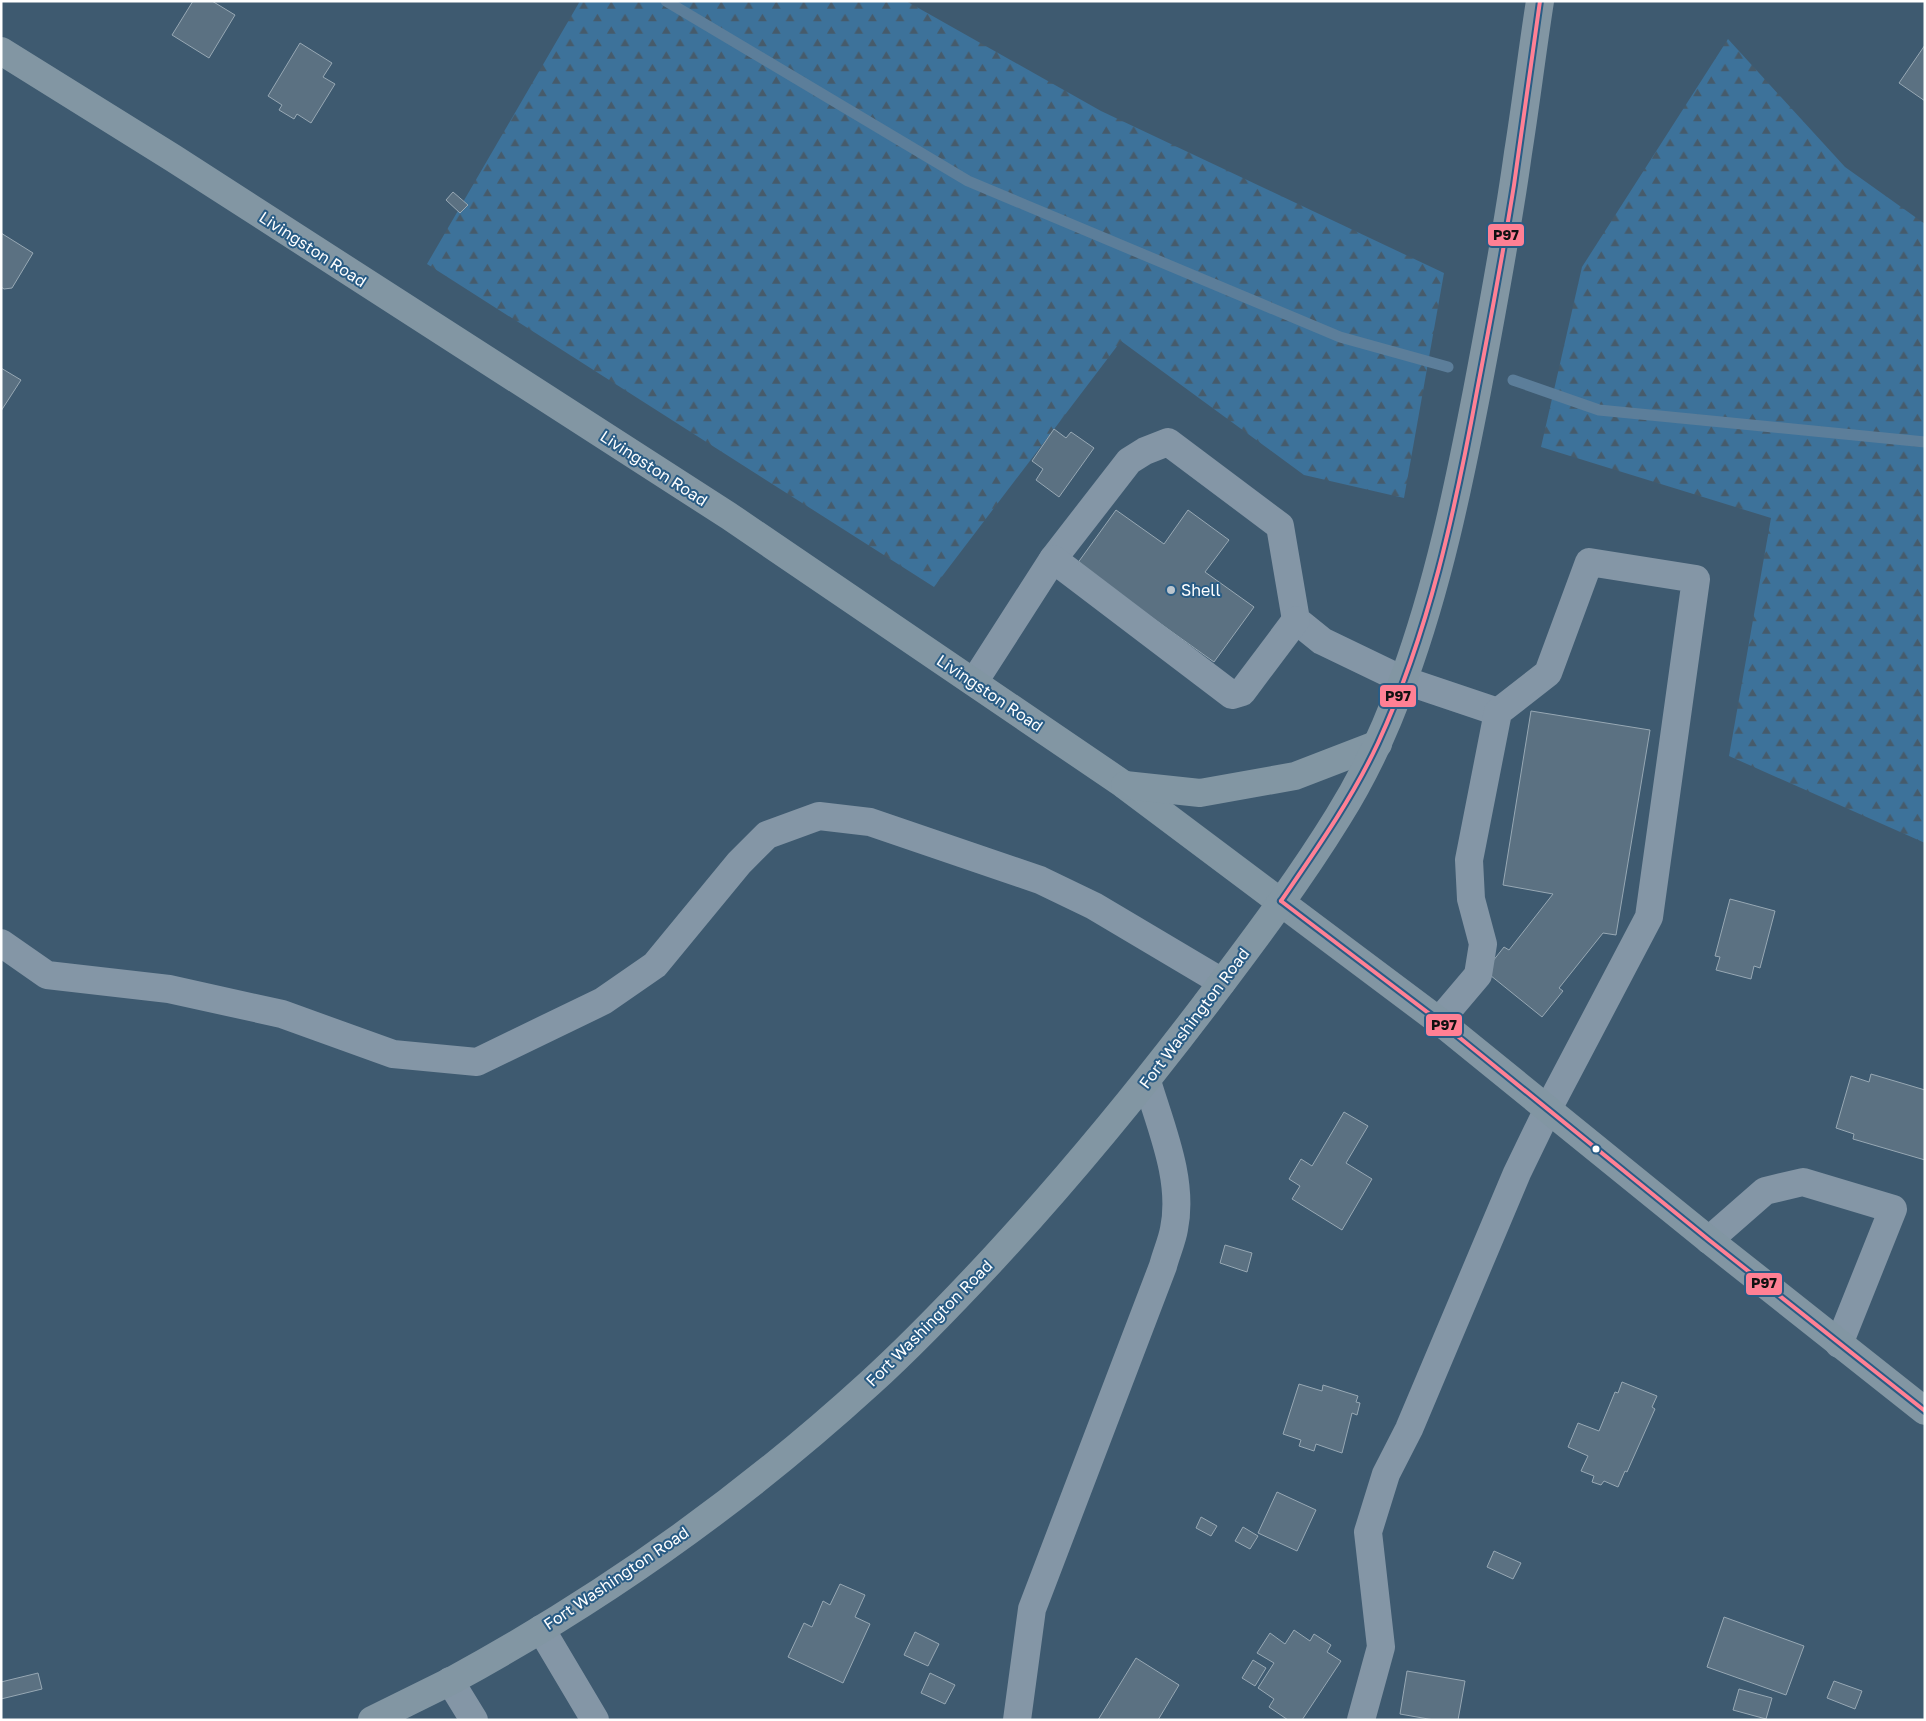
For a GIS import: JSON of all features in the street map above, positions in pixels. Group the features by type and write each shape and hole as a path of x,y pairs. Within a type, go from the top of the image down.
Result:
{"main road":[{"name":"Fort Washington Road","path":"372,1720 450,1681 540,1628 637,1567 713,1513 787,1454 870,1383 939,1317 1096,1143 1147,1081 1281,902 1340,815 1378,744 1403,680 1440,564 1459,483 1485,347 1518,158 1540,1"},
{"name":"Livingston Road","path":"1,51 181,163 721,511 1123,784 1439,1021 1709,1240 1925,1411"},
{"path":"1123,784 1200,793 1295,776 1378,744"}],"street":[{"path":"974,682 1052,559 1129,461 1145,451 1168,442 1280,526 1296,620 1322,641 1403,680 1498,712"},
{"path":"1052,559 1232,695 1242,692 1296,620"},
{"path":"1361,1720 1381,1647 1368,1532 1386,1474 1410,1429 1517,1173 1548,1109 1649,917 1696,579 1589,562 1548,673 1498,712 1469,860 1471,899 1483,944 1478,975 1439,1021"},
{"path":"1,943 47,974 169,989 282,1014 393,1054 478,1062 603,1001 655,965 739,863 767,835 819,816 870,822 1040,880 1094,906 1222,982"},
{"path":"1017,1720 1032,1609 1163,1266 1174,1228 1177,1193 1169,1155 1147,1081"},
{"path":"1709,1240 1765,1191 1803,1182 1893,1208 1839,1344"},
{"path":"540,1628 595,1720"},
{"path":"450,1681 474,1720"}],"green space":[{"path":"580,1 906,1 1101,111 1444,273 1404,498 1304,475 1121,341 934,587 427,264"},
{"path":"1728,39 1845,167 1925,224 1925,843 1729,756 1771,518 1541,447 1582,267"}],"building":[{"path":"193,1 212,1 235,15 209,58 172,35"},
{"path":"300,43 332,63 323,77 335,84 311,123 297,114 294,119 279,110 282,105 268,96"},
{"path":"1925,45 1925,101 1899,83"},
{"path":"453,192 468,205 460,213 446,200"},
{"path":"1,233 33,253 12,288 4,289 1,287"},
{"path":"1,368 21,380 1,411"},
{"path":"1054,429 1066,438 1071,432 1094,448 1059,497 1036,480 1043,469 1032,461"},
{"name":"Shell","path":"1116,510 1164,544 1188,510 1229,540 1205,572 1254,607 1214,662 1077,564"},
{"path":"1531,711 1650,730 1616,935 1603,933 1559,988 1563,991 1542,1017 1485,971 1504,947 1509,950 1553,894 1503,885"},
{"path":"1730,899 1775,911 1760,968 1754,966 1751,979 1716,970 1720,957 1715,956"},
{"path":"1871,1074 1925,1090 1925,1160 1853,1139 1854,1134 1836,1128 1851,1076 1869,1082"},
{"path":"1344,1112 1368,1126 1346,1163 1372,1179 1342,1230 1292,1199 1300,1186 1289,1179 1301,1159 1312,1166"},
{"path":"1225,1245 1252,1253 1247,1272 1220,1263"},
{"path":"1622,1382 1657,1396 1652,1407 1655,1409 1627,1472 1625,1471 1618,1487 1604,1481 1601,1485 1592,1482 1594,1476 1581,1471 1588,1456 1568,1447 1578,1423 1599,1431 1615,1392 1618,1393"},
{"path":"1299,1384 1322,1391 1323,1385 1358,1396 1356,1402 1360,1403 1357,1415 1352,1413 1342,1453 1316,1444 1314,1451 1299,1446 1301,1440 1283,1434"},
{"path":"1277,1492 1316,1510 1297,1551 1258,1533"},
{"path":"1201,1517 1217,1526 1211,1536 1196,1528"},
{"path":"1243,1527 1258,1536 1250,1549 1235,1541"},
{"path":"1494,1551 1521,1563 1513,1579 1487,1567"},
{"path":"840,1584 865,1595 855,1617 870,1624 843,1683 788,1657 804,1623 812,1627 823,1601 830,1605"},
{"path":"1724,1617 1804,1646 1786,1695 1707,1667"},
{"path":"1294,1630 1310,1641 1314,1634 1331,1645 1327,1652 1341,1661 1302,1720 1288,1720 1269,1707 1274,1699 1258,1688 1274,1663 1257,1653 1270,1633 1285,1644"},
{"path":"915,1632 939,1644 928,1666 904,1655"},
{"path":"1136,1658 1179,1685 1158,1720 1098,1720"},
{"path":"1253,1660 1266,1668 1255,1686 1242,1678"},
{"path":"1407,1671 1465,1681 1458,1720 1434,1720 1400,1714"},
{"path":"38,1673 42,1689 1,1699 1,1682"},
{"path":"930,1673 955,1685 945,1704 921,1693"},
{"path":"1834,1681 1862,1691 1855,1709 1827,1698"},
{"path":"1739,1689 1772,1698 1766,1719 1733,1710"}],"waterway":[{"path":"666,1 968,181 1340,337 1448,367"},
{"path":"1513,380 1599,410 1925,442"}],"transit line":[{"name":"P97","path":"1281,901 1333,824 1368,764 1396,701 1426,614 1449,526 1469,436 1492,314 1514,185 1540,1"},
{"name":"P97","path":"1281,901 1439,1021 1709,1240 1925,1411"}],"place":[{"name":"Shell","path":"1171,590"}]}
